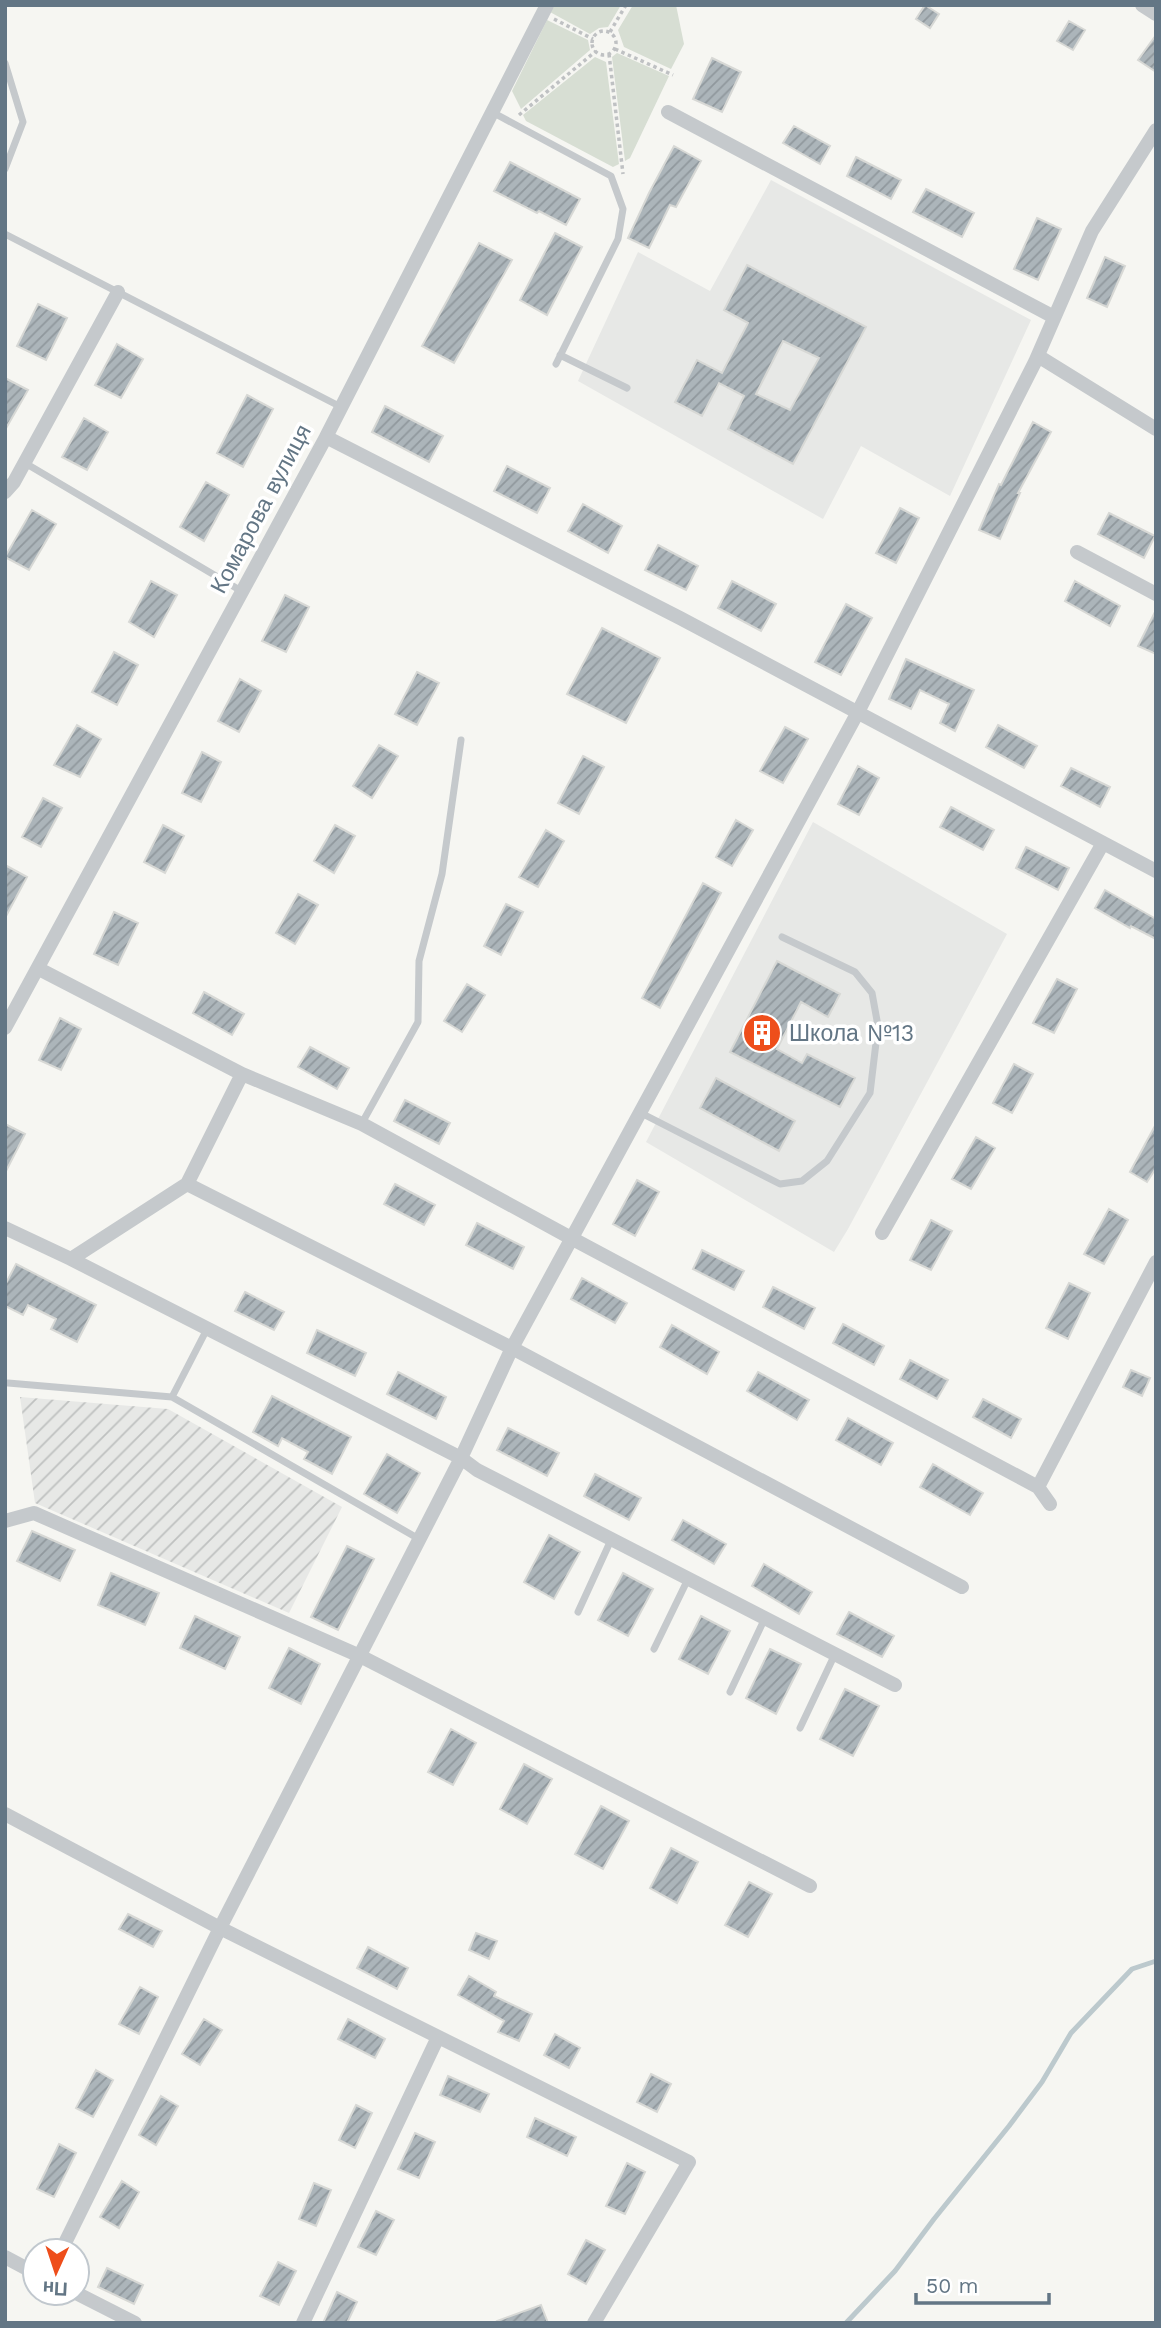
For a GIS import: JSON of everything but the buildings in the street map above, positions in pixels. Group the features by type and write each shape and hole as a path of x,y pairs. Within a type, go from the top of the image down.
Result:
{"street":[{"path":"1142,5 1156,14"},
{"name":"Комарова вулиця","path":"5,1028 326,437 545,9"},
{"path":"668,112 1054,317"},
{"path":"68,2237 220,1927 461,1458 512,1348 858,712 1038,356 1092,231 1156,130"},
{"path":"5,492 14,482 118,292"},
{"path":"1038,356 1156,429"},
{"path":"326,437 858,712 1156,871"},
{"path":"1077,552 1156,594"},
{"path":"882,1233 1103,843"},
{"path":"39,969 242,1074 362,1124 1038,1487 1051,1504"},
{"path":"71,1259 187,1184 242,1074"},
{"path":"187,1184 512,1348 961,1587"},
{"path":"5,1228 461,1458 477,1470 895,1685"},
{"path":"1038,1487 1156,1262"},
{"path":"5,1521 34,1514 360,1656 810,1886"},
{"path":"5,1814 220,1927 689,2162 594,2323"},
{"path":"303,2323 438,2036"},
{"path":"5,2258 21,2266"},
{"path":"91,2301 135,2323"}],"lane":[{"path":"5,63 23,122 8,153 5,169"},
{"path":"492,112 611,176 623,209 618,239 556,364"},
{"path":"5,234 341,408"},
{"path":"560,355 627,388"},
{"path":"24,463 243,592"},
{"path":"362,1124 418,1022 419,961 442,874 461,740"},
{"path":"641,1113 780,1184 802,1181 827,1161 870,1093 878,1026 872,993 855,972 782,937"},
{"path":"172,1397 207,1328"},
{"path":"8,1383 172,1397 419,1540"},
{"path":"578,1612 611,1539"},
{"path":"654,1650 688,1578"},
{"path":"730,1692 765,1618"},
{"path":"800,1728 835,1654"}],"path":[{"path":"610,32 625,5"},
{"path":"545,9 593,39"},
{"path":"599,32 610,32 616,38 615,49 609,54 599,54 592,45 593,39 599,32"},
{"path":"615,49 673,75"},
{"path":"517,117 596,51"},
{"path":"609,54 623,174"}],"shaded area":[{"path":"554,5 621,5 608,27 599,28 590,34 550,12"},
{"path":"633,5 676,5 684,44 671,69 624,47 618,30"},
{"path":"547,20 588,40 590,50 521,109 512,91"},
{"path":"617,53 669,76 630,158 625,161 612,57"},
{"path":"595,57 606,62 619,164 613,167 526,121 523,115"},
{"path":"771,180 1031,320 950,496 861,446 823,519 578,381 638,252 710,291"},
{"path":"813,822 1007,934 834,1252 646,1142"},
{"path":"20,1397 168,1409 342,1507 289,1613 35,1503"}],"waterway":[{"path":"846,2323 895,2271 1009,2126 1042,2082 1071,2033 1132,1969 1156,1961"}],"place":[{"name":"Школа №13","path":"762,1033"}]}
